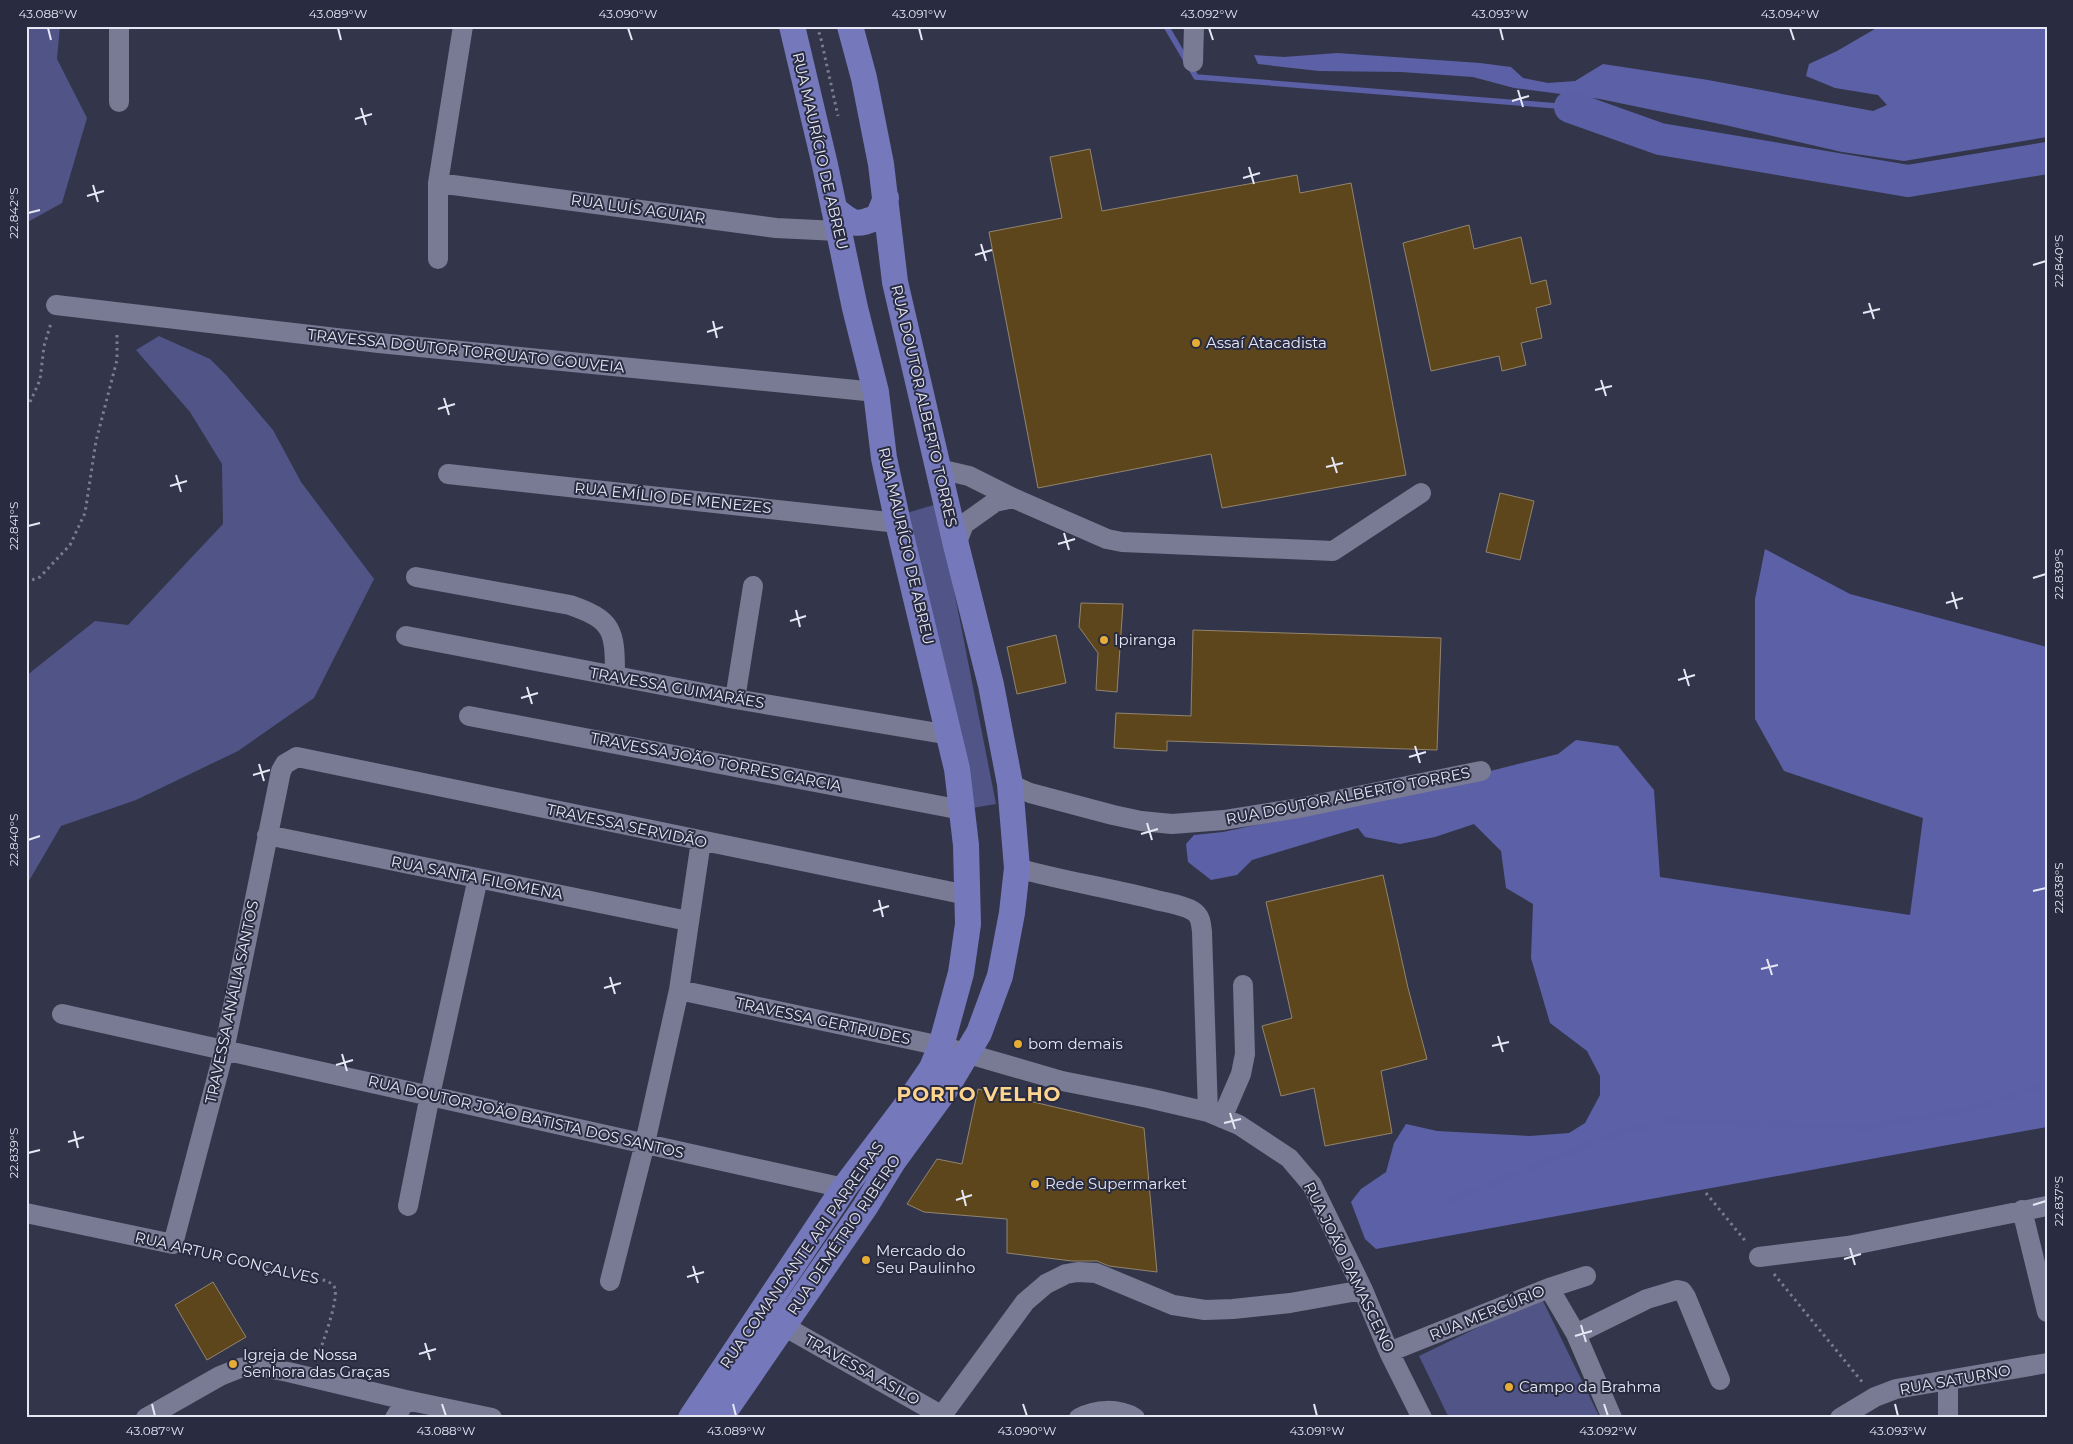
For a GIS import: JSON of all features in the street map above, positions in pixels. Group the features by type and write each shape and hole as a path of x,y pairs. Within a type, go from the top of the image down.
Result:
{"main road":[{"name":"RUA MAURÍCIO DE ABREU","path":"792,26 876,392 884,458 898,523 958,769 968,924 961,973 936,1057"},
{"name":"RUA DOUTOR ALBERTO TORRES","path":"850,26 864,78 886,198 896,282 956,545 991,685 1010,784 1017,868 1012,912 1000,976 979,1033 967,1052"},
{"path":"836,220 861,224 878,217 886,198"},
{"path":"844,258 852,245 865,239 880,243 892,252"},
{"name":"RUA DEMÉTRIO RIBEIRO","path":"720,1418 782,1325 865,1207 894,1160 945,1090 967,1052"},
{"name":"RUA COMANDANTE ARI PARREIRAS","path":"691,1418 844,1188 906,1106 936,1057"}],"street":[{"path":"119,26 119,102"},
{"path":"438,259 438,183 463,26"},
{"path":"1193,62 1194,26"},
{"name":"RUA LUÍS AGUIAR","path":"438,183 776,228 836,220"},
{"name":"TRAVESSA DOUTOR TORQUATO GOUVEIA","path":"56,305 379,343 876,392"},
{"path":"939,469 969,476 1013,498 1107,539 1122,542 1333,551 1421,493"},
{"name":"RUA EMÍLIO DE MENEZES","path":"448,474 898,523"},
{"path":"956,545 964,524 995,502 1013,498"},
{"path":"416,577 570,605 593,613 605,623 612,636 614,675"},
{"path":"735,699 753,586"},
{"name":"TRAVESSA GUIMARÃES","path":"406,636 735,699 950,735"},
{"name":"TRAVESSA JOÃO TORRES GARCIA","path":"468,716 962,810"},
{"name":"TRAVESSA SERVIDÃO","path":"289,761 297,757 316,760 967,895"},
{"name":"TRAVESSA ANÁLIA SANTOS","path":"173,1244 224,1051 281,771 289,761"},
{"name":"RUA DOUTOR ALBERTO TORRES","path":"1010,784 1030,793 1113,815 1141,821 1172,824 1224,820 1299,808 1480,771"},
{"name":"RUA SANTA FILOMENA","path":"267,835 688,921"},
{"path":"610,1281 645,1143 679,990 701,841"},
{"path":"1017,868 1049,877 1142,896 1175,905 1193,912 1199,917 1202,932 1215,1115"},
{"path":"408,1206 430,1095 478,878"},
{"path":"1215,1115 1241,1074 1246,1054 1244,985"},
{"name":"TRAVESSA GERTRUDES","path":"679,990 936,1057 967,1052"},
{"name":"RUA DOUTOR JOÃO BATISTA DOS SANTOS","path":"62,1014 844,1188"},
{"name":"RUA JOÃO DAMASCENO","path":"967,1052 1062,1081 1148,1098 1215,1115 1239,1125 1289,1158 1312,1185 1363,1290 1389,1352 1422,1418"},
{"path":"1759,1257 1848,1246 2047,1206"},
{"path":"2022,1210 2047,1312"},
{"name":"RUA ARTUR GONÇALVES","path":"26,1213 173,1244"},
{"path":"943,1417 1024,1302 1046,1284 1066,1274 1096,1272 1173,1305 1205,1310 1290,1303 1363,1290"},
{"name":"RUA MERCÚRIO","path":"1389,1352 1549,1288 1586,1276"},
{"path":"1549,1288 1576,1334 1612,1418"},
{"path":"1576,1334 1647,1299 1677,1290 1682,1291 1720,1380"},
{"name":"TRAVESSA ASILO","path":"782,1325 943,1417"},
{"name":"RUA SATURNO","path":"1840,1418 1875,1397 1896,1390 2047,1363"},
{"path":"146,1418 220,1376 240,1368 256,1366 492,1418"},
{"path":"1948,1381 1948,1418"},
{"path":"395,1418 406,1400"},
{"path":"1079,1418 1102,1411 1117,1411 1135,1418"}],"path":[{"path":"30,402 40,380 44,346 56,305"},
{"path":"26,582 40,577 70,545 85,512 96,441 116,360 117,313"},
{"path":"1706,1193 1875,1397"},
{"name":"RUA ARTUR GONÇALVES","path":"173,1244 326,1281 334,1285 332,1308 312,1378"}],"shaded area":[{"path":"26,26 60,26 57,59 87,118 62,203 26,223"},
{"path":"1880,26 2047,26 2047,137 1904,161 1842,152 1600,99 1514,88 1473,77 1401,72 1319,71 1258,64 1254,55 1284,57 1337,53 1480,63 1511,67 1523,78 1548,83 1575,81 1603,64 1708,80 1873,111 1887,105 1878,95 1835,88 1806,76 1809,64 1837,51"},
{"path":"159,336 210,359 227,376 273,430 301,482 374,579 314,698 238,751 136,800 61,826 26,886 26,676 95,621 128,625 223,524 222,464 190,412 136,350"},
{"path":"937,504 996,804 972,808 903,514"},
{"path":"1765,549 1850,594 2047,647 2047,1127 1376,1249 1365,1239 1351,1202 1361,1189 1386,1172 1394,1143 1406,1124 1437,1131 1530,1136 1569,1133 1585,1123 1600,1095 1600,1076 1587,1051 1550,1023 1531,958 1533,904 1506,888 1501,851 1474,824 1435,837 1400,844 1365,837 1358,828 1252,860 1237,875 1211,880 1188,862 1186,844 1194,835 1223,832 1403,793 1558,754 1576,740 1618,746 1654,790 1660,877 1910,915 1923,818 1784,771 1755,719 1755,599"},
{"name":"Campo da Brahma","path":"1541,1297 1600,1418 1449,1418 1419,1356"}],"building":[{"name":"Assaí Atacadista","path":"1090,149 1102,211 1297,175 1300,193 1351,183 1406,475 1222,508 1211,454 1038,488 989,232 1062,218 1050,157"},
{"path":"1469,225 1474,249 1521,237 1531,284 1546,280 1551,304 1536,308 1542,338 1521,343 1526,365 1502,371 1499,356 1431,371 1403,243"},
{"path":"1500,493 1534,501 1520,560 1486,552"},
{"name":"Ipiranga","path":"1081,603 1123,604 1117,692 1096,690 1098,653 1079,627"},
{"path":"1193,630 1441,638 1437,750 1167,741 1167,751 1114,748 1116,713 1191,716"},
{"path":"1056,635 1066,683 1017,694 1007,647"},
{"path":"1383,875 1408,988 1427,1059 1381,1071 1392,1133 1325,1146 1314,1088 1281,1096 1262,1026 1292,1018 1266,902"},
{"name":"Rede Supermarket","path":"978,1089 1144,1128 1157,1272 1109,1266 1097,1261 1072,1261 1007,1253 1007,1219 924,1212 907,1204 937,1159 962,1164"},
{"path":"213,1282 246,1337 207,1360 175,1305"}],"waterway":[{"path":"1166,26 1196,77 1570,107"},
{"path":"1570,107 1660,139 1908,181 2047,158"},
{"path":"1451,1200 1617,1133 1668,1121 1866,1127 1971,1109 2035,1088 2047,1086"}],"place":[{"name":"Assaí Atacadista","path":"1196,343"},
{"name":"Ipiranga","path":"1104,640"},
{"name":"bom demais","path":"1018,1044"},
{"name":"Rede Supermarket","path":"1035,1184"},
{"name":"Mercado do Seu Paulinho","path":"866,1260"},
{"name":"Igreja de Nossa Senhora das Graças","path":"233,1364"},
{"name":"Campo da Brahma","path":"1509,1387"}],"district":[{"name":"PORTO VELHO","path":"979,1094"}]}
